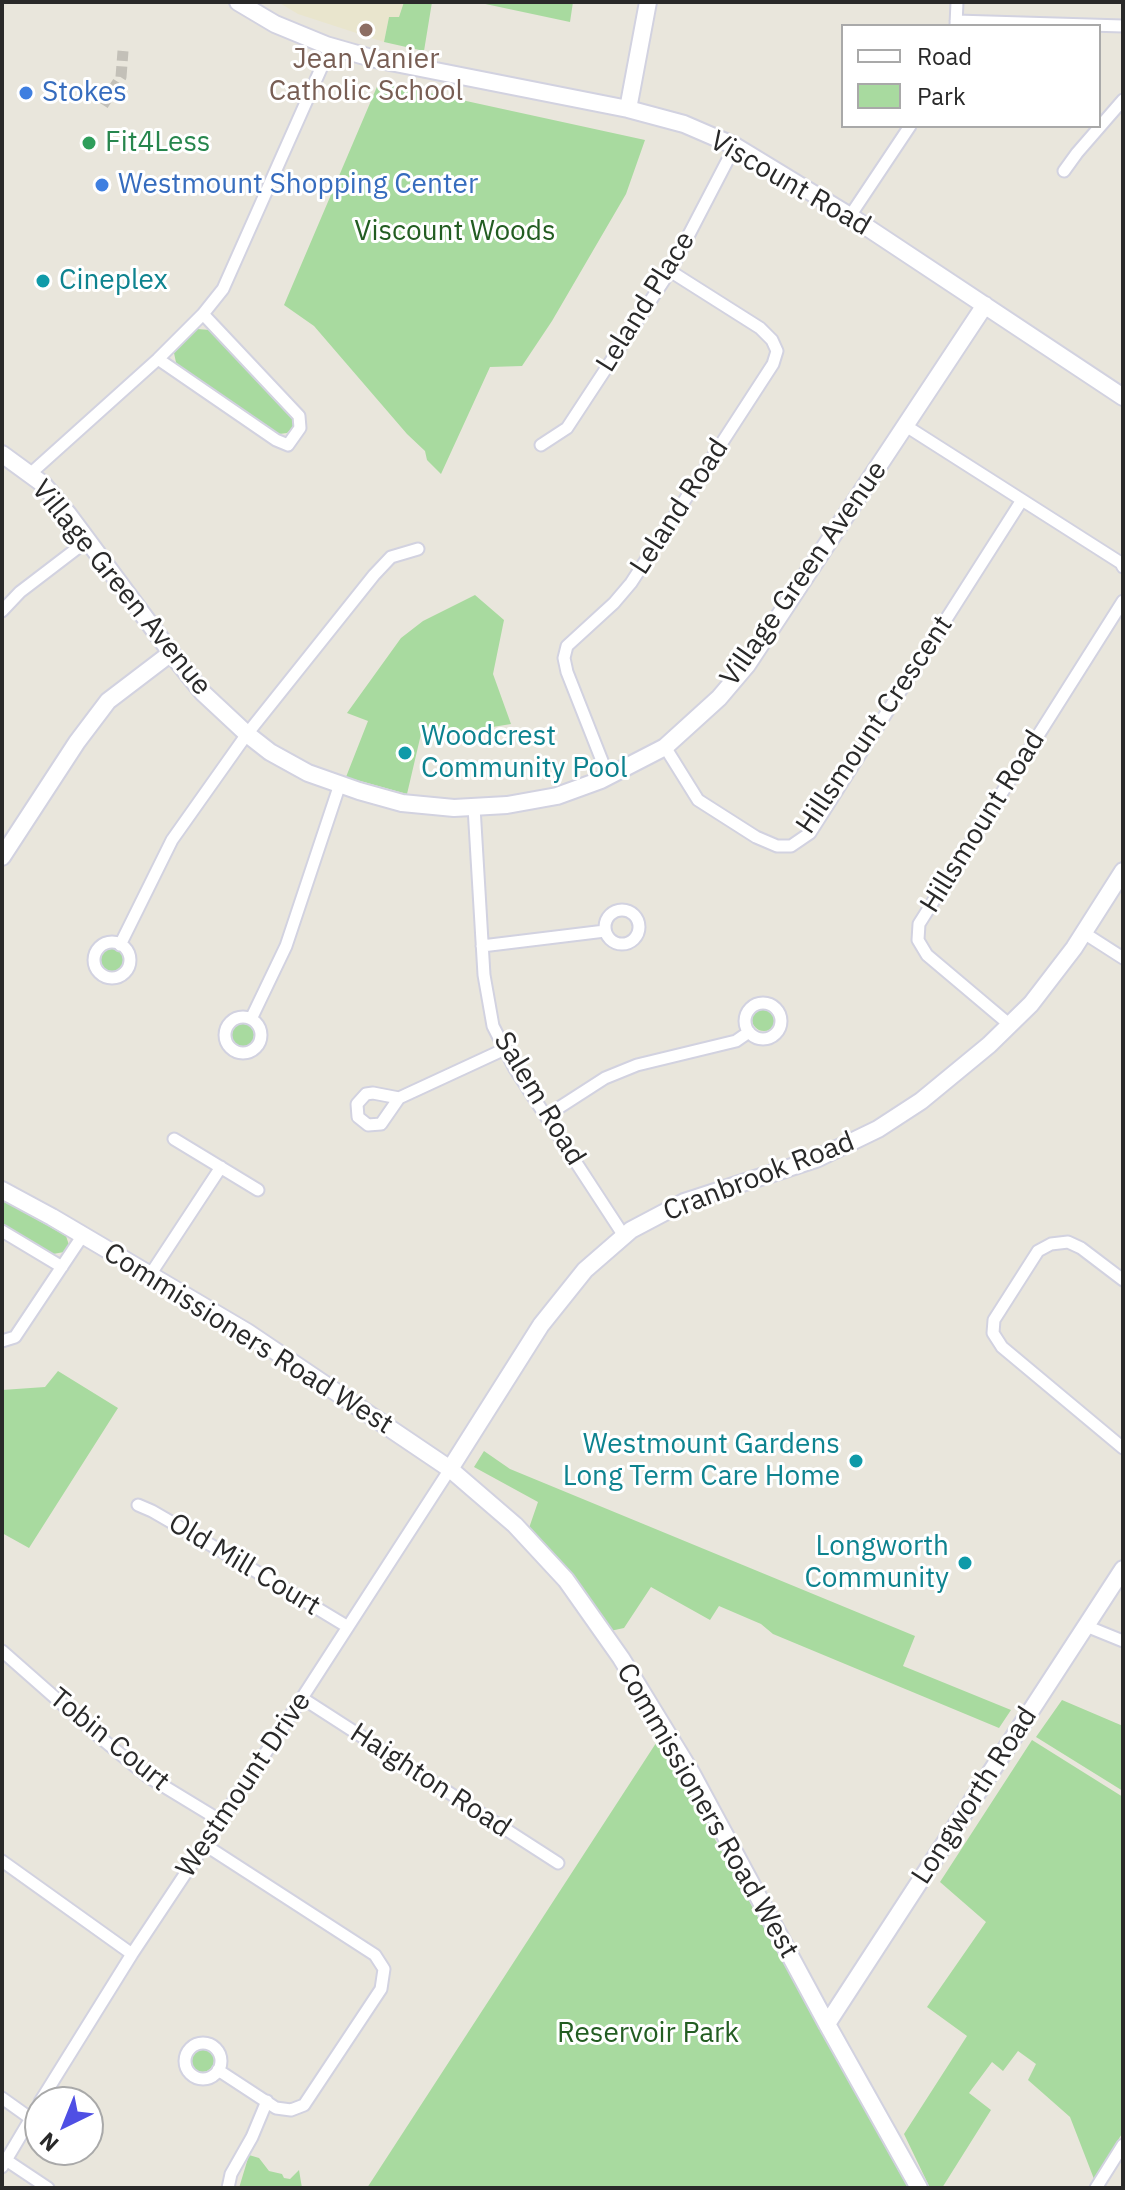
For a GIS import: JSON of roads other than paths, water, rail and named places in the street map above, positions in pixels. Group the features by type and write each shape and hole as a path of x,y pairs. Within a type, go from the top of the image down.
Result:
{"street":[{"name":"Viscount Road","path":"238,2 275,24 375,59 628,109 684,124 735,146 850,216 1123,397"},
{"path":"628,109 648,2"},
{"path":"956,24 957,2"},
{"path":"1101,26 1123,26"},
{"path":"30,474 158,359 223,289 331,46"},
{"path":"1101,125 1123,100"},
{"path":"850,216 909,128"},
{"path":"1064,171 1099,128"},
{"name":"Leland Place","path":"541,445 567,428 670,271 735,146"},
{"name":"Leland Road","path":"608,776 567,672 564,658 567,646 631,583 773,364 777,351 772,340 760,328 670,271"},
{"name":"Village Green Avenue","path":"2,454 43,484 203,693 270,752 308,773 402,803 454,808 507,805 557,796 608,776 665,747 719,698 747,665 985,305"},
{"path":"158,359 276,440 288,445 300,428 299,416 203,314"},
{"path":"906,426 1123,567"},
{"name":"Hillsmount Crescent","path":"665,747 698,800 756,837 777,846 791,846 810,833 1022,500"},
{"path":"2,611 20,592 88,540"},
{"path":"120,945 172,840 247,734 374,575 391,557 418,549"},
{"name":"Hillsmount Road","path":"1010,1025 927,955 918,940 919,924 1123,601"},
{"path":"2,857 77,742 108,701 171,653"},
{"path":"251,1019 286,946 340,784"},
{"name":"Salem Road","path":"474,807 484,975 493,1026 515,1069 624,1236"},
{"name":"Cranbrook Road","path":"450,1469 541,1325 585,1270 631,1230 684,1202 816,1159 878,1129 921,1101 989,1045 1031,1004 1084,933 1123,871"},
{"path":"482,946 605,931"},
{"path":"1084,933 1123,958"},
{"path":"546,1116 605,1078 637,1065 736,1041 749,1032"},
{"path":"399,1098 505,1049"},
{"path":"174,1139 258,1190"},
{"path":"150,1275 221,1167"},
{"name":"Commissioners Road West","path":"2,1190 247,1332 450,1469 515,1525 566,1580 621,1658 692,1774 919,2188"},
{"path":"2,1231 62,1267"},
{"path":"2,1341 15,1337 83,1235"},
{"path":"1123,1280 1081,1248 1068,1242 1051,1244 1038,1251 994,1320 993,1333 1002,1347 1123,1448"},
{"name":"Westmount Drive","path":"50,2086 132,1954 450,1469"},
{"name":"Old Mill Court","path":"138,1505 348,1627"},
{"name":"Longworth Road","path":"827,2024 1123,1569"},
{"path":"1086,1626 1123,1641"},
{"name":"Tobin Court","path":"2,1651 147,1776 221,1821"},
{"name":"Haighton Road","path":"302,1698 558,1863"},
{"path":"205,1845 375,1955 384,1969 381,1989 304,2105 291,2110 276,2108 218,2070"},
{"path":"2,1861 132,1954"},
{"path":"2,2098 24,2114"},
{"path":"228,2188 231,2174 252,2137 267,2101"},
{"name":"Westmount Drive","path":"4,2164 24,2129"},
{"path":"1096,2188 1123,2145"},
{"path":"4,2164 48,2188"}],"tunnel":[{"path":"103,105 121,77 123,51"}],"place":[{"name":"Jean Vanier Catholic School","path":"366,30"},
{"name":"Stokes","path":"26,93"},
{"name":"Fit4Less","path":"89,143"},
{"name":"Westmount Shopping Center","path":"102,185"},
{"name":"Cineplex","path":"43,281"},
{"name":"Woodcrest Community Pool","path":"405,753"},
{"name":"Westmount Gardens Long Term Care Home","path":"856,1461"},
{"name":"Longworth Community","path":"965,1563"}],"park label":[{"name":"Viscount Woods","path":"455,232"},
{"name":"Reservoir Park","path":"648,2034"}]}
